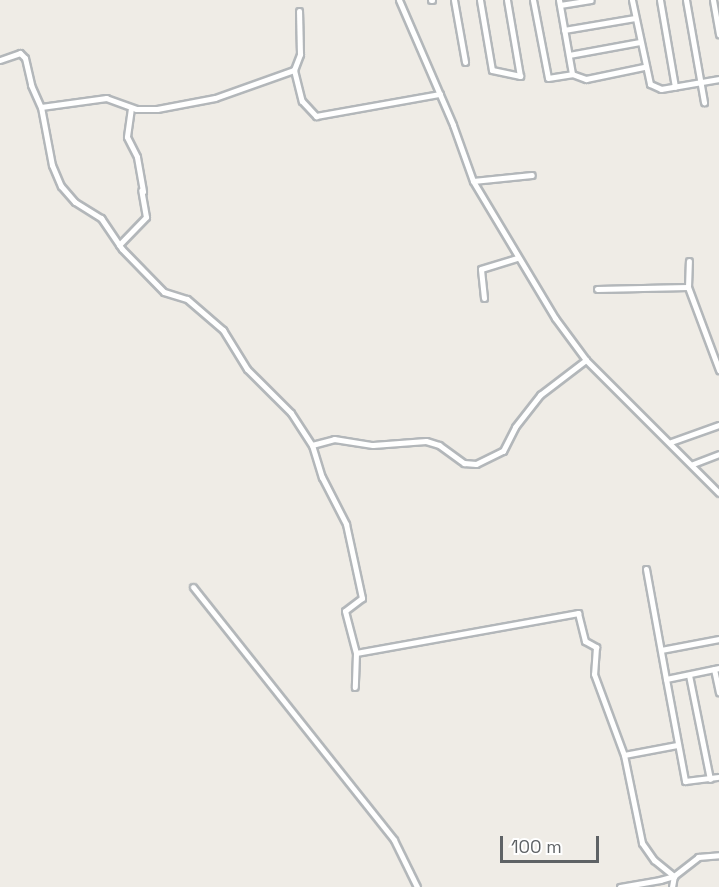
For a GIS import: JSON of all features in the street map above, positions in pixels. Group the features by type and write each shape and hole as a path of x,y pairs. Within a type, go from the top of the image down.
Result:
{"street":[{"path":"399,0 440,94 473,182 517,258 586,360 671,442 719,493"},
{"path":"454,0 465,62"},
{"path":"480,0 492,70 520,76 507,0"},
{"path":"533,0 546,76 550,79 572,74 586,79 644,67"},
{"path":"572,74 559,3 591,0"},
{"path":"632,0 646,78 655,88 719,79"},
{"path":"660,0 675,87"},
{"path":"686,0 705,102"},
{"path":"713,0 719,34"},
{"path":"299,11 300,54 294,70 302,101 315,116 440,94"},
{"path":"564,30 635,18"},
{"path":"568,56 640,42"},
{"path":"0,60 22,54 41,107 56,178 75,202 101,218 119,245 164,292 187,298 222,330 247,369 291,413 312,445 329,493 343,515 362,598 348,605 345,616 356,653 356,687"},
{"path":"41,107 106,98 131,108 157,109 215,98 294,70"},
{"path":"119,245 146,217 137,157 127,137 131,108"},
{"path":"473,182 532,175"},
{"path":"484,298 481,268 517,258"},
{"path":"688,261 688,287 719,370"},
{"path":"597,289 688,287"},
{"path":"312,445 334,439 373,445 426,441 464,463 476,464 503,451 515,427 540,395 586,360"},
{"path":"671,442 719,425"},
{"path":"693,464 719,454"},
{"path":"646,569 677,745 686,782 719,777"},
{"path":"193,587 320,741 394,840 417,887"},
{"path":"356,653 578,614 585,640 596,647 594,674 624,755 642,843 654,860 674,876"},
{"path":"661,650 719,639"},
{"path":"666,679 717,668 719,692"},
{"path":"689,675 710,779"},
{"path":"624,755 677,745"},
{"path":"620,887 674,876 698,857 719,855"},
{"path":"672,887 674,876"}]}
